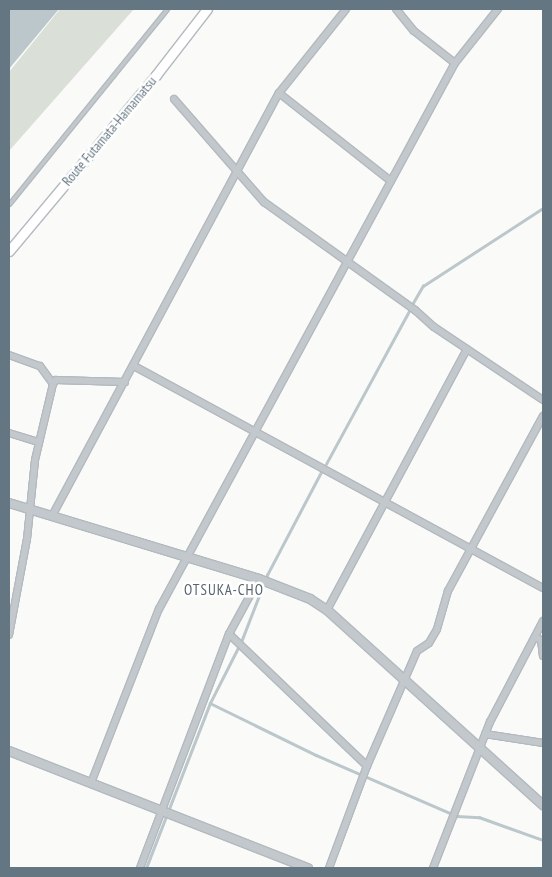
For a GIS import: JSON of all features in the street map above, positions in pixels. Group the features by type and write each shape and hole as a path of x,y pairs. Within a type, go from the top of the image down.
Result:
{"main road":[{"name":"Route Futamata-Hamamatsu","path":"9,251 156,76 207,9"}],"street":[{"path":"52,516 279,93 346,9"},
{"path":"396,9 414,30 456,63"},
{"path":"91,783 159,609 347,260 456,63 498,9"},
{"path":"279,93 390,181"},
{"path":"174,99 264,202 468,349 543,400"},
{"path":"327,610 468,349"},
{"path":"9,355 40,366 53,384"},
{"path":"134,366 543,588"},
{"path":"9,635 27,539 28,509 39,442 53,384 56,380 125,382"},
{"path":"329,868 367,766 417,651 429,643 437,629 448,591 543,416"},
{"path":"9,433 39,442"},
{"path":"9,503 294,591 327,610 543,806"},
{"path":"140,868 229,634 259,579"},
{"path":"433,868 485,734 543,621"},
{"path":"229,634 367,766"},
{"path":"535,636 541,640 543,656"},
{"path":"485,734 543,743"},
{"path":"9,751 308,868"}],"lane":[{"path":"9,204 167,9"}],"shaded area":[{"path":"9,9 59,9 9,69"},
{"path":"60,9 134,9 9,151 9,72"}],"waterway":[{"path":"413,303 423,286 543,208"},
{"path":"326,464 409,311"},
{"path":"146,868 210,703 241,642 267,575 321,472"},
{"path":"210,703 316,755 457,816 479,817 543,840"}],"district":[{"name":"OTSUKA-CHO","path":"224,590"}]}
